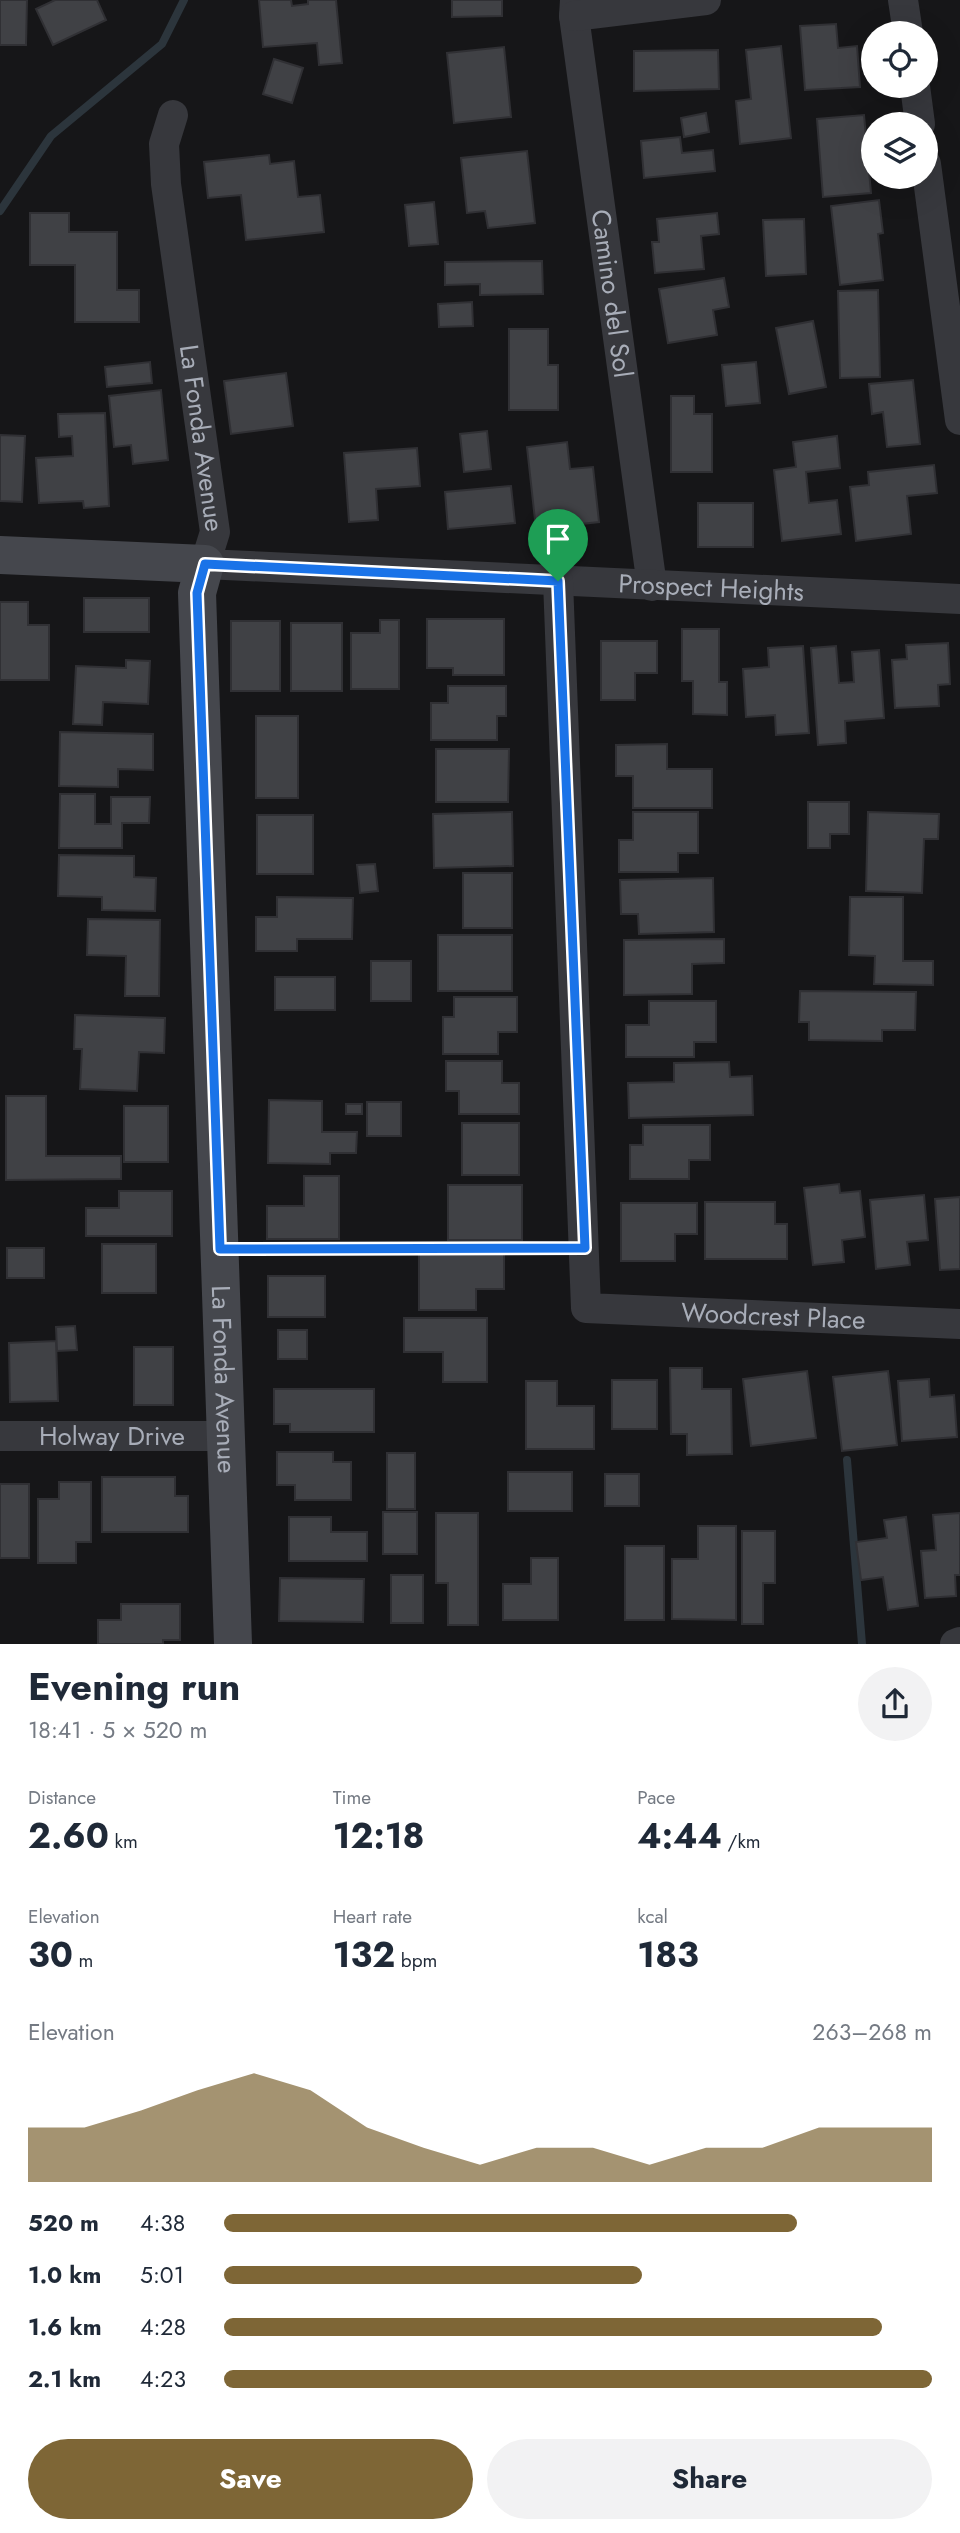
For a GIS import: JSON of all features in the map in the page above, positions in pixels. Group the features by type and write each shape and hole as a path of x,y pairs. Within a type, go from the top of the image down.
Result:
{"street":[{"path":"575,8 706,0"},
{"path":"903,0 906,21"},
{"name":"Camino del Sol","path":"575,8 652,586"},
{"name":"La Fonda Avenue","path":"173,115 164,144 166,184 215,532 197,593 233,1644"},
{"path":"929,189 960,420"},
{"name":"Prospect Heights","path":"0,555 960,599"},
{"path":"558,581 585,1248"},
{"name":"Woodcrest Place","path":"585,1248 586,1308 960,1324"},
{"name":"Holway Drive","path":"0,1436 226,1436"},
{"path":"955,1644 960,1642"}],"path":[{"path":"220,1249 585,1248"}],"building":[{"path":"0,0 27,0 26,45 0,45"},
{"path":"55,0 97,0 106,20 53,45 36,9"},
{"path":"259,0 291,0 292,6 308,4 308,0 336,0 342,63 319,65 317,43 263,47"},
{"path":"452,0 502,0 502,16 452,17"},
{"path":"836,24 838,48 857,46 860,87 805,90 800,26"},
{"path":"781,46 791,138 740,144 736,101 751,99 746,50"},
{"path":"504,47 511,117 454,123 447,53"},
{"path":"718,50 719,89 634,91 634,51"},
{"path":"274,59 303,68 292,103 263,94"},
{"path":"706,113 709,132 684,137 681,118"},
{"path":"861,115 861,189 871,189 871,193 823,197 817,119"},
{"path":"680,137 682,153 713,150 715,171 644,178 641,141"},
{"path":"527,151 535,223 488,228 485,211 467,213 461,158"},
{"path":"269,155 270,164 294,161 298,197 320,195 324,232 246,240 241,195 208,198 204,162"},
{"path":"879,200 883,233 878,234 883,280 840,285 831,206"},
{"path":"434,202 438,244 409,246 405,205"},
{"path":"30,213 69,213 69,232 117,232 117,290 139,290 139,322 75,322 75,265 30,265"},
{"path":"717,213 719,234 701,236 704,269 655,273 652,242 659,242 657,219"},
{"path":"804,219 806,274 766,276 763,220"},
{"path":"542,261 543,294 480,295 480,284 445,285 445,262"},
{"path":"724,278 729,307 713,310 717,335 668,343 659,289"},
{"path":"878,290 880,377 840,378 838,291"},
{"path":"472,302 473,326 439,327 438,304"},
{"path":"813,321 826,387 789,394 776,328"},
{"path":"509,329 548,329 548,365 558,365 558,410 509,410"},
{"path":"150,362 152,383 107,387 105,367"},
{"path":"756,362 760,403 726,406 722,365"},
{"path":"286,373 293,426 231,434 224,381"},
{"path":"913,380 920,444 887,447 883,412 872,414 869,384"},
{"path":"161,390 168,460 133,464 131,445 114,447 109,396"},
{"path":"671,396 694,396 694,414 712,414 712,472 671,472"},
{"path":"105,413 109,506 84,508 83,501 39,503 36,458 73,456 72,436 59,437 58,414"},
{"path":"487,431 491,469 464,472 460,434"},
{"path":"0,435 25,436 22,502 0,501"},
{"path":"837,436 840,468 806,472 809,503 837,500 841,534 782,541 774,470 796,467 793,442"},
{"path":"567,442 570,469 593,467 599,522 536,529 527,447"},
{"path":"417,448 420,486 376,489 378,520 349,522 344,453"},
{"path":"934,465 937,493 907,496 911,534 856,541 850,487 869,485 868,472"},
{"path":"511,486 515,523 448,529 445,492"},
{"path":"698,503 753,503 753,547 698,547"},
{"path":"84,598 149,598 149,632 84,632"},
{"path":"0,602 28,602 28,625 49,625 49,680 0,680"},
{"path":"427,619 504,619 504,675 453,675 453,668 427,668"},
{"path":"380,620 399,620 399,689 351,689 351,633 380,633"},
{"path":"231,621 280,621 280,691 231,691"},
{"path":"291,623 342,623 342,691 291,691"},
{"path":"682,629 719,629 719,682 727,682 727,715 693,714 693,681 682,681"},
{"path":"601,641 657,641 657,673 635,673 635,700 601,700"},
{"path":"948,643 950,684 938,685 939,706 895,708 892,660 907,659 906,645"},
{"path":"803,646 809,733 776,735 775,715 746,717 743,669 769,667 768,648"},
{"path":"836,646 839,683 854,682 852,652 879,650 884,718 845,721 846,743 818,745 811,648"},
{"path":"126,660 150,661 148,704 103,702 102,725 73,724 76,666 126,668"},
{"path":"448,686 506,686 506,716 497,716 497,740 431,740 431,703 448,703"},
{"path":"256,716 298,716 298,798 256,798"},
{"path":"60,732 153,734 153,770 118,769 118,787 59,786"},
{"path":"667,744 667,769 712,769 712,808 633,808 633,776 616,776 616,745"},
{"path":"436,749 509,749 508,802 436,802"},
{"path":"60,794 95,794 95,824 111,824 111,797 150,797 149,823 122,823 122,848 59,848"},
{"path":"808,802 849,802 849,834 830,834 830,848 808,848"},
{"path":"512,812 513,866 434,868 433,814"},
{"path":"633,812 698,812 698,853 678,853 678,872 619,872 619,840 633,840"},
{"path":"868,812 939,814 938,839 924,839 922,893 866,891"},
{"path":"257,815 313,815 313,874 257,874"},
{"path":"59,855 134,856 134,877 156,878 155,911 102,910 102,897 58,896"},
{"path":"375,864 378,891 360,893 357,865"},
{"path":"463,873 512,873 512,928 463,928"},
{"path":"713,878 714,932 639,934 638,914 621,914 620,880"},
{"path":"277,897 353,898 352,939 297,939 297,951 256,951 256,917 277,917"},
{"path":"850,897 903,897 903,961 933,961 933,985 874,984 875,956 849,955"},
{"path":"88,919 160,920 159,996 125,996 126,956 87,955"},
{"path":"438,935 512,935 512,991 438,991"},
{"path":"724,939 724,963 692,964 692,994 624,995 624,940"},
{"path":"371,961 411,961 411,1001 371,1001"},
{"path":"275,977 335,977 335,1010 275,1010"},
{"path":"800,991 916,992 915,1030 882,1030 882,1041 809,1040 809,1022 799,1022"},
{"path":"454,997 517,997 517,1032 498,1032 498,1054 443,1054 443,1017 454,1017"},
{"path":"649,1001 716,1001 716,1042 694,1042 694,1057 626,1057 626,1025 649,1025"},
{"path":"75,1015 165,1018 164,1053 139,1052 137,1091 80,1089 82,1049 74,1049"},
{"path":"446,1061 502,1061 502,1083 519,1083 519,1114 459,1114 459,1091 446,1091"},
{"path":"729,1062 730,1077 752,1076 753,1115 629,1118 628,1083 674,1082 674,1063"},
{"path":"6,1096 46,1096 46,1156 121,1156 121,1179 6,1180"},
{"path":"269,1100 322,1101 322,1132 357,1132 356,1153 330,1153 330,1164 268,1163"},
{"path":"367,1102 401,1102 401,1136 367,1136"},
{"path":"346,1104 362,1104 362,1114 346,1114"},
{"path":"124,1106 168,1106 168,1162 124,1162"},
{"path":"462,1123 519,1123 519,1175 462,1175"},
{"path":"643,1125 710,1125 710,1160 689,1160 689,1179 630,1179 630,1145 643,1145"},
{"path":"304,1176 339,1176 339,1239 267,1239 267,1206 304,1206"},
{"path":"839,1184 840,1193 860,1191 865,1237 842,1240 844,1262 813,1265 804,1188"},
{"path":"448,1185 522,1185 522,1240 448,1240"},
{"path":"119,1191 172,1191 172,1236 86,1236 86,1208 119,1208"},
{"path":"924,1195 928,1240 907,1242 910,1265 876,1269 870,1200"},
{"path":"960,1197 960,1269 940,1270 935,1199"},
{"path":"705,1202 775,1202 775,1224 787,1224 787,1259 705,1259"},
{"path":"621,1203 697,1203 697,1234 675,1234 675,1261 621,1261"},
{"path":"102,1244 156,1244 156,1293 102,1293"},
{"path":"7,1248 44,1248 44,1278 7,1278"},
{"path":"419,1253 504,1253 504,1289 476,1289 476,1310 419,1310"},
{"path":"268,1276 325,1276 325,1317 268,1317"},
{"path":"404,1318 487,1318 487,1382 443,1382 443,1352 404,1352"},
{"path":"75,1326 77,1350 57,1351 56,1327"},
{"path":"278,1330 307,1330 307,1359 278,1359"},
{"path":"56,1341 58,1401 10,1402 9,1343"},
{"path":"134,1347 173,1347 173,1405 134,1405"},
{"path":"670,1368 702,1368 702,1389 731,1389 732,1454 687,1455 687,1434 671,1434"},
{"path":"807,1371 816,1438 751,1446 743,1379"},
{"path":"888,1371 897,1445 842,1451 833,1377"},
{"path":"929,1379 930,1397 954,1395 957,1437 902,1441 898,1381"},
{"path":"612,1380 657,1380 657,1429 612,1429"},
{"path":"526,1381 557,1381 557,1406 594,1406 594,1449 526,1449"},
{"path":"274,1389 374,1389 374,1432 290,1432 290,1424 274,1424"},
{"path":"277,1452 333,1452 333,1462 351,1462 351,1500 295,1500 295,1485 277,1485"},
{"path":"387,1453 415,1453 415,1509 387,1509"},
{"path":"508,1472 572,1472 572,1511 508,1511"},
{"path":"605,1474 639,1474 639,1506 605,1506"},
{"path":"102,1477 175,1477 175,1496 188,1496 188,1532 102,1532"},
{"path":"59,1482 91,1482 91,1542 76,1542 76,1563 38,1563 38,1499 59,1499"},
{"path":"0,1484 29,1484 29,1558 0,1558"},
{"path":"383,1512 417,1512 417,1554 383,1554"},
{"path":"436,1513 478,1513 478,1625 448,1625 448,1583 436,1583"},
{"path":"960,1513 960,1575 955,1575 956,1596 925,1598 921,1551 936,1550 933,1515"},
{"path":"289,1517 331,1517 331,1532 367,1532 367,1561 289,1561"},
{"path":"906,1517 918,1606 888,1610 883,1577 861,1580 856,1542 887,1538 884,1520"},
{"path":"698,1526 736,1526 736,1620 672,1619 672,1559 698,1559"},
{"path":"742,1531 775,1531 775,1583 763,1583 763,1624 742,1624"},
{"path":"625,1546 664,1546 664,1620 625,1620"},
{"path":"531,1558 558,1558 558,1620 503,1620 503,1584 531,1584"},
{"path":"391,1575 423,1575 423,1623 391,1623"},
{"path":"280,1578 364,1579 363,1622 279,1621"},
{"path":"121,1604 180,1604 180,1640 163,1640 163,1644 98,1644 98,1620 121,1620"}],"waterway":[{"path":"0,211 51,136 162,44 184,0"},
{"path":"847,1460 862,1644"}],"route":[{"path":"205,564 558,581 585,1248 220,1249 197,593 205,564"}]}
